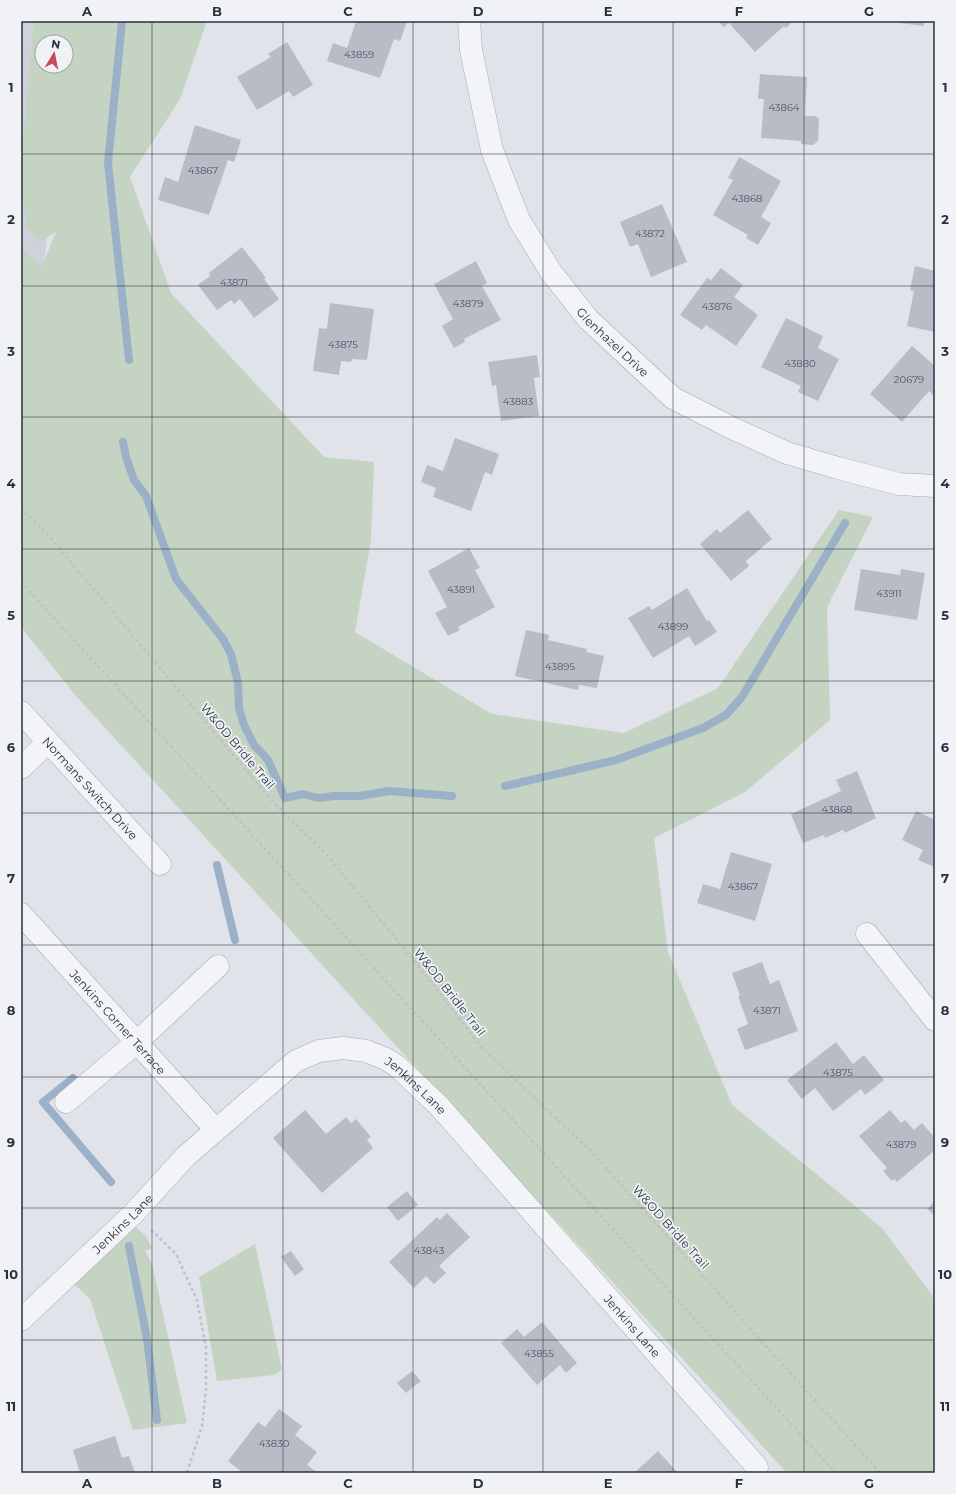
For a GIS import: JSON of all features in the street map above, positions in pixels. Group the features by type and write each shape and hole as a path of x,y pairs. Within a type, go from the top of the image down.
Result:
{"street":[{"name":"Glenhazel Drive","path":"469,21 471,50 490,143 519,220 550,272 588,319 673,398 732,428 787,453 838,468 899,484 935,486"},
{"name":"Normans Switch Drive","path":"21,712 160,864"},
{"path":"21,768 48,742"},
{"name":"Jenkins Corner Terrace","path":"21,914 215,1130"},
{"path":"867,934 935,1020"},
{"path":"66,1102 137,1042 218,966"},
{"name":"Jenkins Lane","path":"21,1320 133,1214 186,1156 296,1061 319,1051 343,1048 366,1051 386,1059 397,1066 439,1106 757,1467"}],"path":[{"name":"W&OD Bridle Trail","path":"21,508 48,535 273,802 327,855 421,968 482,1048 592,1152 880,1473"},
{"path":"21,582 836,1473"},
{"path":"133,1214 176,1254 197,1300 206,1348 206,1389 202,1426 188,1473"}],"shaded area":[{"path":"21,21 72,21 71,34 34,34 34,74 66,74 36,334 21,319"}],"green space":[{"path":"34,21 207,21 180,99 130,177 171,293 324,457 374,462 371,540 355,632 492,714 624,733 718,688 839,510 873,517 827,607 830,720 745,792 654,838 668,952 732,1105 882,1228 935,1299 935,1473 787,1473 76,696 21,627 21,249 42,266 56,232 39,242 26,226 22,185 23,142"},
{"path":"132,1224 145,1235 152,1248 145,1251 152,1264 187,1423 133,1430 90,1299 73,1283"},
{"path":"255,1244 282,1370 274,1375 217,1381 199,1277"}],"building":[{"path":"356,21 407,21 400,41 394,39 380,78 327,61 333,43 347,48"},
{"path":"718,21 793,21 786,28 784,26 755,52 729,23 724,27"},
{"path":"900,21 924,21 924,26 900,23"},
{"path":"287,42 313,85 293,97 289,91 257,110 237,77 271,57 268,54"},
{"path":"760,74 807,77 805,116 815,116 819,119 818,141 813,145 801,144 801,141 761,138 764,99 758,99"},
{"path":"195,125 241,140 234,162 228,160 209,215 158,200 165,177 178,182"},
{"path":"739,157 781,181 761,217 771,223 758,245 746,238 748,235 713,215 733,180 728,178"},
{"path":"662,204 687,262 651,277 638,244 630,247 620,222"},
{"path":"242,247 266,278 264,279 279,299 254,318 240,299 234,304 231,300 217,310 198,285 210,276 209,273"},
{"path":"476,261 487,283 482,286 501,320 464,339 465,342 454,348 442,326 453,319 434,284"},
{"path":"915,266 935,271 935,332 907,326 914,291 910,290"},
{"path":"721,268 743,285 734,297 758,315 736,346 706,325 702,330 680,315 707,278 711,280"},
{"path":"330,303 374,309 367,360 352,359 351,362 341,361 339,375 313,371 319,328 327,329"},
{"path":"786,318 823,336 818,348 839,359 818,401 798,392 801,386 761,367"},
{"path":"912,346 935,366 935,394 934,396 929,391 902,422 870,394"},
{"path":"537,355 540,377 534,378 539,416 501,421 496,385 492,386 488,362"},
{"path":"455,438 499,454 492,475 485,472 471,511 433,497 436,488 421,482 427,465 443,471"},
{"path":"748,510 772,539 746,561 749,566 731,581 700,544 717,529 720,533"},
{"path":"469,548 480,568 475,570 495,607 458,627 460,630 448,636 435,613 447,607 428,571"},
{"path":"861,569 900,575 901,569 925,573 917,620 854,610"},
{"path":"687,588 707,621 709,620 717,632 695,646 689,636 653,658 628,618 649,606 652,610"},
{"path":"526,630 549,635 548,640 587,649 586,652 604,656 597,688 579,685 578,690 515,676"},
{"path":"857,771 876,818 845,833 843,830 825,838 824,835 803,843 791,814 841,791 836,780"},
{"path":"916,811 935,820 935,867 918,860 923,850 902,840"},
{"path":"731,852 772,864 755,921 697,903 703,884 720,889"},
{"path":"762,962 770,984 779,980 798,1031 745,1050 737,1029 748,1024 732,973"},
{"path":"836,1042 853,1064 864,1055 884,1080 865,1095 861,1089 833,1111 815,1088 802,1099 787,1080"},
{"path":"305,1110 326,1134 346,1117 351,1123 356,1119 371,1137 367,1140 373,1148 322,1193 273,1138"},
{"path":"890,1110 901,1123 905,1120 914,1130 922,1123 935,1138 935,1150 897,1182 894,1179 892,1181 883,1171 887,1168 859,1136"},
{"path":"407,1191 418,1205 398,1221 387,1207"},
{"path":"935,1201 935,1216 927,1209"},
{"path":"447,1213 470,1237 439,1266 446,1273 434,1284 426,1276 414,1288 389,1262 437,1217 440,1220"},
{"path":"291,1251 304,1269 295,1276 281,1257"},
{"path":"542,1322 577,1363 566,1373 560,1365 537,1385 501,1343 517,1329 524,1337"},
{"path":"412,1371 421,1381 406,1393 397,1383"},
{"path":"279,1409 302,1426 295,1435 317,1452 307,1465 318,1473 243,1473 228,1461 258,1422 265,1427"},
{"path":"115,1436 122,1458 129,1456 135,1473 80,1473 73,1450"},
{"path":"658,1451 678,1473 634,1473"}],"waterway":[{"path":"122,21 108,163 129,360"},
{"path":"123,442 126,457 134,480 146,496 176,579 223,639 231,654 238,683 239,708 244,725 254,745 268,760 285,798 303,794 318,798 334,796 360,796 389,791 452,796"},
{"path":"505,786 616,760 703,728 726,715 742,697 845,523"},
{"path":"217,865 235,940"},
{"path":"73,1078 43,1102 111,1182"},
{"path":"129,1246 147,1339 157,1420"}]}
